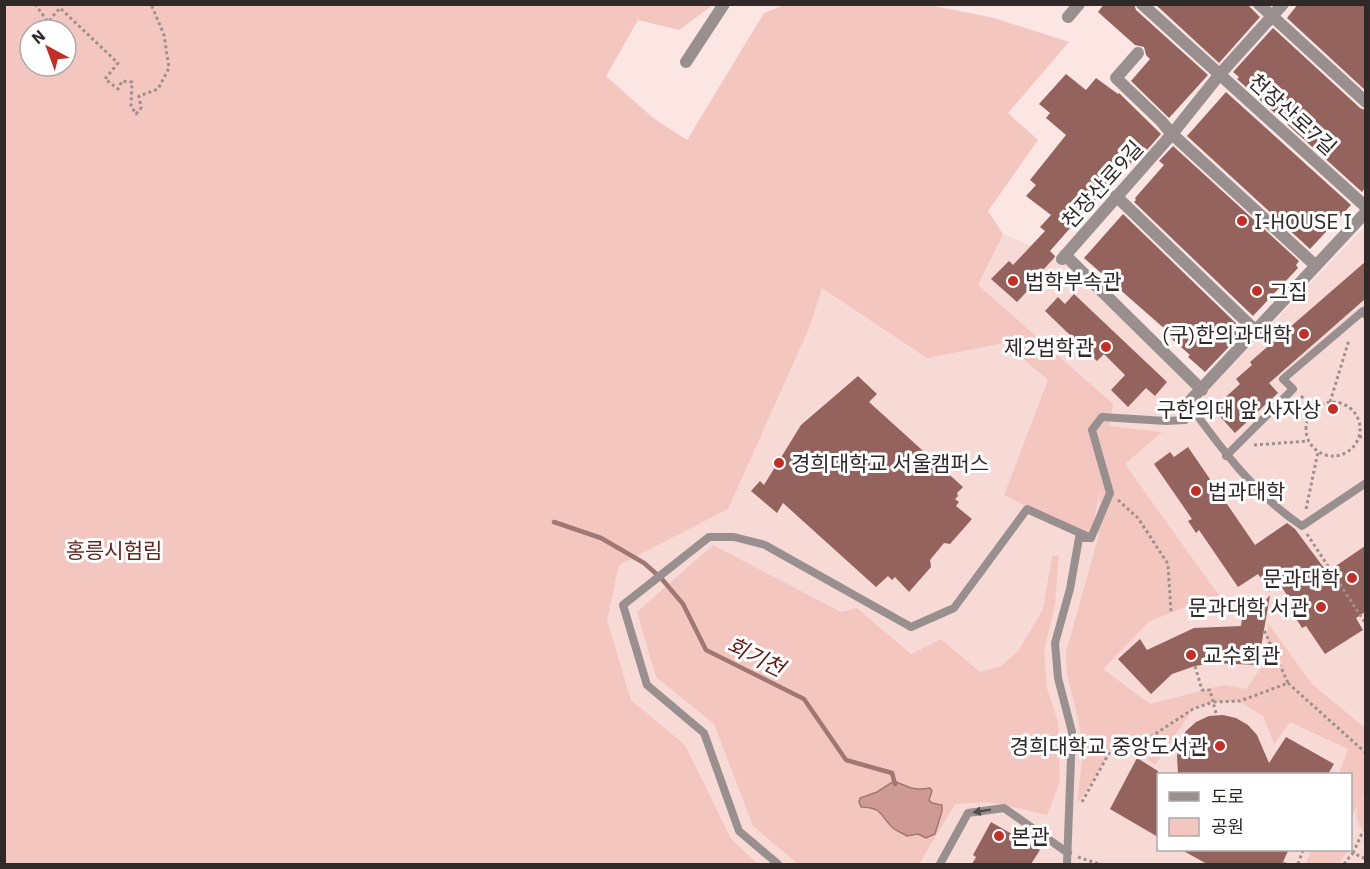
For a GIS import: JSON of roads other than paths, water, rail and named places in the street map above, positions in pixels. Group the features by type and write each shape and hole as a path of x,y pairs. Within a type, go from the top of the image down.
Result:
{"street":[{"path":"686,62 724,4"},
{"path":"1068,17 1079,4"},
{"name":"천장산로7길","path":"1142,4 1365,210 1188,403"},
{"path":"1259,4 1365,102"},
{"name":"천장산로9길","path":"1202,390 1063,257 1283,4"},
{"name":"천장산로9길","path":"1138,53 1116,78 1172,134"},
{"path":"1172,134 1315,265"},
{"path":"1116,196 1256,331"}],"lane":[{"path":"1227,456 1293,389 1283,379 1363,311 1365,315"},
{"path":"1188,403 1227,456 1284,514 1302,526 1365,483"},
{"path":"1091,538 1110,493 1092,430 1102,417 1166,422 1185,420 1188,403"},
{"path":"778,864 739,831 704,733 647,685 623,605 710,537 734,537 765,545 911,627 954,608 1026,509 1091,538"},
{"path":"1067,864 1072,732 1058,678 1055,643 1070,589 1079,538 1091,538"},
{"path":"940,864 968,813 1004,808 1068,853"}],"waterway":[{"name":"회기천","path":"554,522 601,538 644,563 661,578 683,604 706,650 804,699 846,760 892,773 895,784"}],"place":[{"name":"I-HOUSE I","path":"1242,221"},
{"name":"법학부속관","path":"1013,281"},
{"name":"그집","path":"1257,291"},
{"name":"(구)한의과대학","path":"1304,334"},
{"name":"제2법학관","path":"1106,347"},
{"name":"구한의대 앞 사자상","path":"1333,409"},
{"name":"경희대학교 서울캠퍼스","path":"779,463"},
{"name":"법과대학","path":"1196,491"},
{"name":"문과대학","path":"1352,578"},
{"name":"문과대학 서관","path":"1321,607"},
{"name":"교수회관","path":"1191,655"},
{"name":"경희대학교 중앙도서관","path":"1220,746"},
{"name":"본관","path":"999,836"}],"park label":[{"name":"홍릉시험림","path":"114,550"}]}
